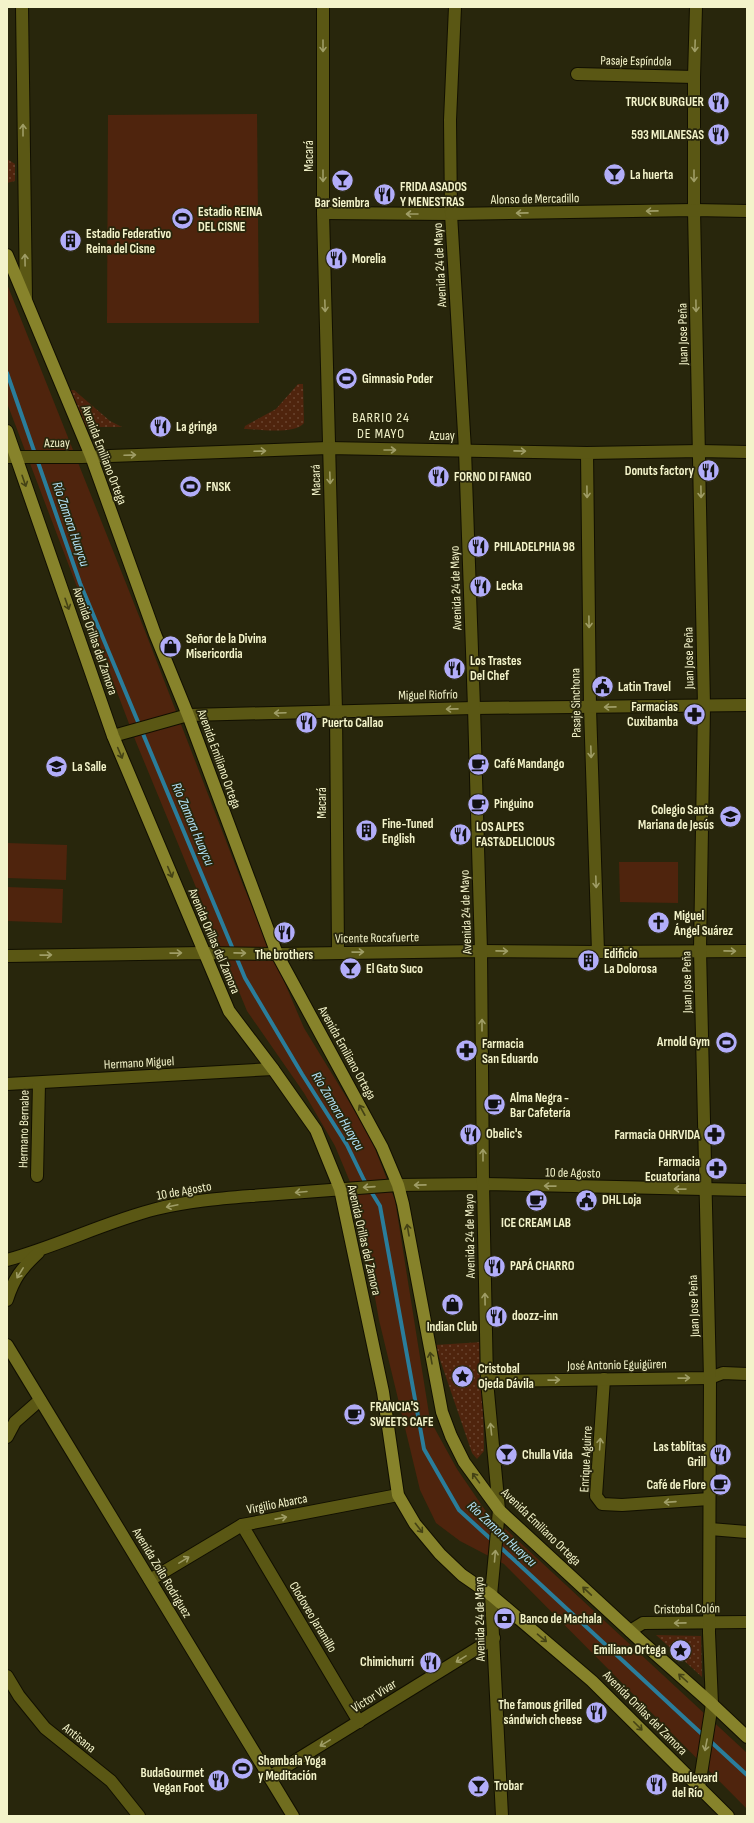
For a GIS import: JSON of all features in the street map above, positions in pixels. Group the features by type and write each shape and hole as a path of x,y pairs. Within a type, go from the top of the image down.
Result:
{"main road":[{"name":"Avenida Emiliano Ortega","path":"7,255 26,299 155,634 183,716 277,954 382,1147 398,1185 403,1204 442,1412 464,1462 499,1510 747,1737"},
{"name":"Avenida Orillas del Zamora","path":"7,431 12,458 118,735 204,953 229,1011 273,1069 316,1130 340,1189 383,1392 398,1496 415,1524 440,1554 462,1575 491,1595 592,1681 728,1816"},
{"name":"Avenida Zoilo Rodriguez","path":"8,1345 293,1816"}],"street":[{"name":"Avenida Emiliano Ortega","path":"22,7 26,299"},
{"name":"Macará","path":"323,7 323,213 336,711 338,952"},
{"name":"Avenida 24 de Mayo","path":"455,7 450,120 451,214 465,450 474,708 481,951 483,1184 487,1382 499,1510 491,1595 502,1816"},
{"name":"Juan Jose Peña","path":"696,7 694,77 694,210 704,706 700,950 710,1378 709,1654 712,1704 699,1787"},
{"name":"Pasaje Espíndola","path":"577,74 694,77"},
{"name":"Alonso de Mercadillo","path":"323,213 451,214 694,210 747,211"},
{"name":"Azuay","path":"12,458 328,448 587,453 700,451 747,452"},
{"name":"Pasaje Sinchona","path":"587,453 590,708 598,952"},
{"name":"Miguel Riofrío","path":"118,735 183,716 474,708 590,708 747,705"},
{"name":"Vicente Rocafuerte","path":"7,956 481,951 747,951"},
{"name":"Hermano Miguel","path":"7,1084 273,1069"},
{"name":"Hermano Bernabe","path":"37,1176 39,1083"},
{"name":"10 de Agosto","path":"7,1260 40,1251 82,1233 123,1219 184,1203 398,1185 483,1184 747,1190"},
{"name":"10 de Agosto","path":"7,1300 21,1269 40,1251"},
{"name":"José Antonio Eguigüren","path":"487,1382 710,1378 723,1373 747,1374"},
{"name":"Enrique Aguirre","path":"604,1379 596,1496 602,1504 622,1505 709,1499"},
{"path":"7,1437 15,1422 40,1400"},
{"name":"Virgilio Abarca","path":"150,1580 242,1525 398,1496"},
{"name":"Clodoveo Jaramillo","path":"242,1525 359,1722"},
{"path":"710,1529 747,1532"},
{"name":"Cristobal Colón","path":"630,1630 644,1623 747,1622"},
{"name":"Victor Vivar","path":"269,1777 494,1638"},
{"name":"Antisana","path":"7,1676 19,1696 45,1728 110,1781 138,1816"}],"shaded area":[{"name":"Estadio REINA DEL CISNE","path":"257,114 259,323 107,323 108,115"},
{"path":"7,159 15,164 15,181 7,183"},
{"path":"7,284 145,631 243,885 304,1028 370,1136 395,1200 430,1420 457,1469 485,1510 747,1753 747,1809 504,1564 460,1541 436,1523 420,1490 379,1320 358,1201 335,1146 304,1093 247,1011 136,742 7,403"},
{"path":"298,384 303,384 304,423 299,427 285,430 244,429 245,426 276,409"},
{"path":"74,390 110,421 122,427 86,427 78,425 68,392"},
{"path":"7,843 67,845 66,880 7,878"},
{"path":"619,862 678,862 678,903 620,902"},
{"path":"7,887 63,889 62,923 7,921"},
{"path":"482,1342 484,1451 477,1459 472,1453 435,1345"},
{"path":"656,1635 701,1636 702,1677"}],"waterway":[{"name":"Río Zamora Huaycu","path":"7,373 80,583 245,978 302,1074 347,1145 364,1180 380,1206 424,1449 459,1510 494,1542"},
{"name":"Río Zamora Huaycu","path":"499,1546 704,1736"},
{"name":"Río Zamora Huaycu","path":"709,1740 747,1775"}],"place":[{"name":"TRUCK BURGUER","path":"719,102"},
{"name":"593 MILANESAS","path":"719,135"},
{"name":"La huerta","path":"615,175"},
{"name":"Bar Siembra","path":"342,181"},
{"name":"FRIDA ASADOS Y MENESTRAS","path":"385,194"},
{"name":"Estadio REINA DEL CISNE","path":"183,219"},
{"name":"Estadio Federativo Reina del Cisne","path":"70,241"},
{"name":"Morelia","path":"336,259"},
{"name":"Gimnasio Poder","path":"346,379"},
{"name":"La gringa","path":"161,427"},
{"name":"Donuts factory","path":"709,471"},
{"name":"FORNO DI FANGO","path":"439,477"},
{"name":"FNSK","path":"190,487"},
{"name":"PHILADELPHIA 98","path":"479,547"},
{"name":"Lecka","path":"481,586"},
{"name":"Señor de la Divina Misericordia","path":"171,646"},
{"name":"Los Trastes Del Chef","path":"454,668"},
{"name":"Latin Travel","path":"603,687"},
{"name":"Farmacias Cuxibamba","path":"694,714"},
{"name":"Puerto Callao","path":"307,723"},
{"name":"Café Mandango","path":"478,764"},
{"name":"La Salle","path":"56,767"},
{"name":"Pinguino","path":"478,804"},
{"name":"Colegio Santa Mariana de Jesús","path":"730,817"},
{"name":"Fine-Tuned English","path":"367,831"},
{"name":"LOS ALPES FAST&DELICIOUS","path":"460,834"},
{"name":"Miguel Ángel Suárez","path":"658,923"},
{"name":"The brothers","path":"284,933"},
{"name":"Edificio La Dolorosa","path":"588,961"},
{"name":"El Gato Suco","path":"350,969"},
{"name":"Arnold Gym","path":"726,1042"},
{"name":"Farmacia San Eduardo","path":"466,1051"},
{"name":"Alma Negra - Bar Cafetería","path":"494,1105"},
{"name":"Obelic's","path":"470,1134"},
{"name":"Farmacia OHRVIDA","path":"715,1135"},
{"name":"Farmacia Ecuatoriana","path":"716,1169"},
{"name":"DHL Loja","path":"586,1200"},
{"name":"ICE CREAM LAB","path":"536,1201"},
{"name":"PAPÁ CHARRO","path":"494,1266"},
{"name":"Indian Club","path":"452,1305"},
{"name":"doozz-inn","path":"497,1316"},
{"name":"Cristobal Ojeda Dávila","path":"463,1376"},
{"name":"FRANCIA'S SWEETS CAFE","path":"355,1414"},
{"name":"Las tablitas Grill","path":"721,1454"},
{"name":"Chulla Vida","path":"506,1455"},
{"name":"Café de Flore","path":"721,1485"},
{"name":"Banco de Machala","path":"505,1619"},
{"name":"Emiliano Ortega","path":"681,1650"},
{"name":"Chimichurri","path":"430,1662"},
{"name":"The famous grilled sándwich cheese","path":"597,1712"},
{"name":"Shambala Yoga y Meditación","path":"243,1768"},
{"name":"BudaGourmet Vegan Foot","path":"219,1780"},
{"name":"Boulevard del Río","path":"657,1785"},
{"name":"Trobar","path":"479,1786"}],"district":[{"name":"BARRIO 24 DE MAYO","path":"381,426"}]}
